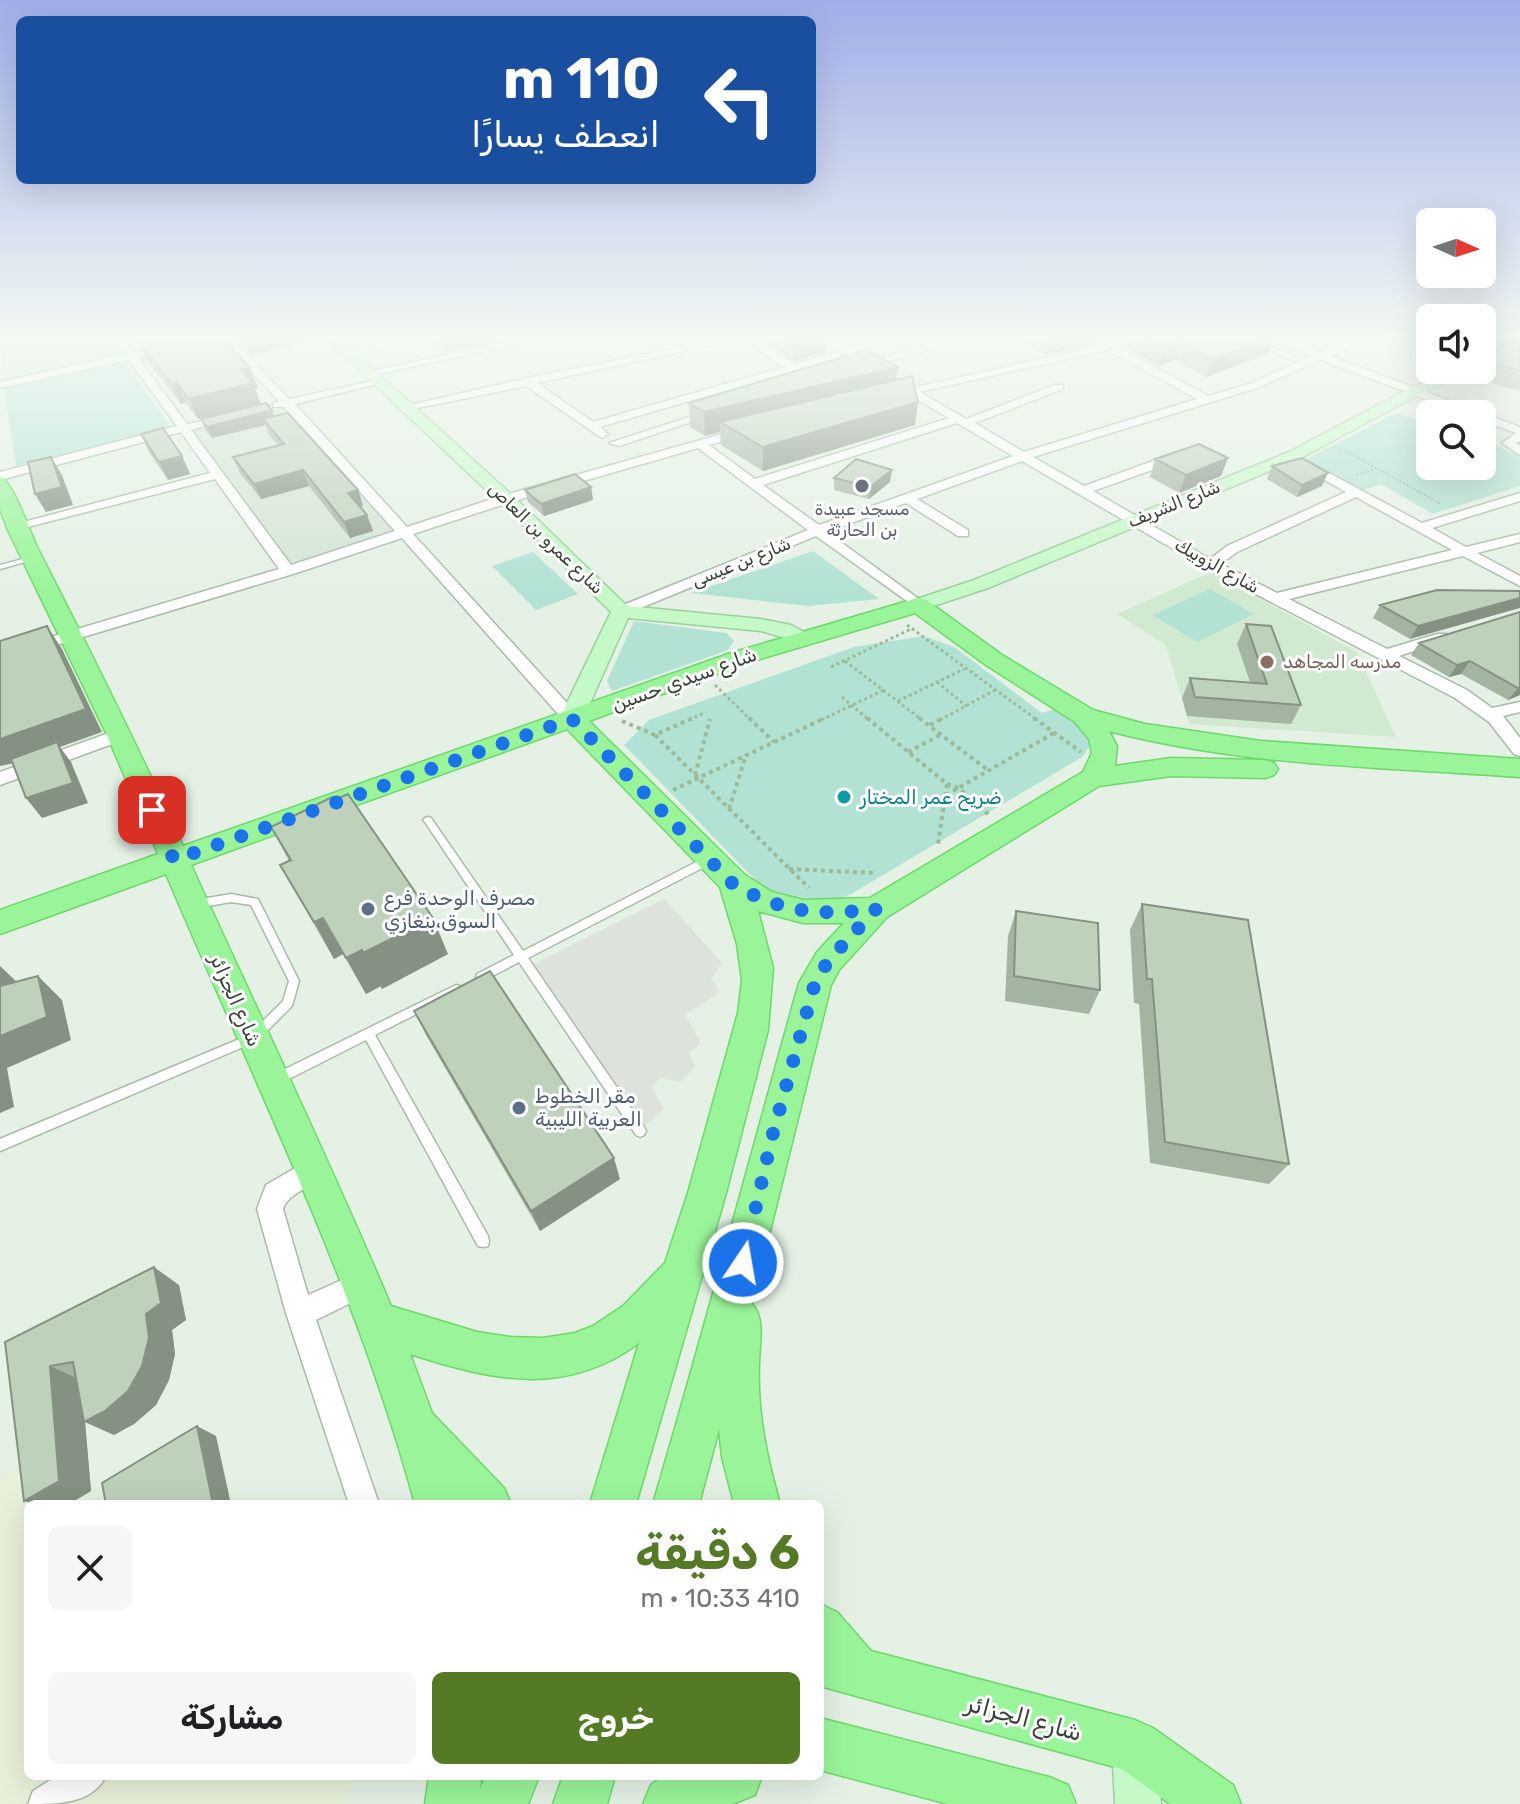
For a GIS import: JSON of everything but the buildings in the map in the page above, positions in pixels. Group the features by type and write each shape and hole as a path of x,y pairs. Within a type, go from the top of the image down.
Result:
{"main road":[{"name":"شارع الجزائر","path":"2,489 17,528 120,735 272,1082 314,1169 377,1322 416,1428 484,1500"},
{"name":"شارع سيدي حسين","path":"0,922 702,671 918,605"},
{"path":"918,605 989,657 1084,716 1145,732 1217,745 1520,768"},
{"path":"584,715 654,799 722,872 764,901 787,909 835,914 875,891 933,874 1097,772 1171,767 1234,768 1520,788"},
{"path":"1084,716 1101,736 1105,746 1097,772"},
{"path":"614,1500 693,1240 741,1070 756,1002 758,977 752,943 722,872"},
{"path":"677,1500 743,1263 772,1137 815,983 875,891"},
{"path":"743,1263 736,1391 744,1457 756,1500"},
{"path":"377,1322 505,1359 542,1361 574,1356 607,1342 638,1320 681,1272"},
{"path":"416,1428 437,1500"},
{"path":"824,1637 838,1666"},
{"name":"شارع الجزائر","path":"838,1666 1135,1746 1175,1773 1211,1804"},
{"path":"827,1750 1049,1804"},
{"path":"452,1804 455,1780"},
{"path":"501,1804 511,1780"},
{"path":"580,1804 588,1780"},
{"path":"670,1804 684,1794 724,1780"}],"street":[{"path":"181,423 288,571"},
{"path":"2,489 204,423"},
{"path":"306,423 407,533 584,715"},
{"name":"شارع عمرو بن العاص","path":"425,423 621,611 761,625 784,629 805,638"},
{"path":"587,423 639,459"},
{"path":"591,426 601,423"},
{"path":"615,443 678,423"},
{"path":"755,483 954,423"},
{"name":"شارع الزوبيك","path":"965,423 1211,565 1461,694 1491,714 1520,750"},
{"name":"شارع بن عيسى","path":"621,611 819,530 1021,457 1128,423"},
{"name":"شارع الشريف","path":"918,605 981,584 1290,456 1354,423"},
{"path":"1496,423 1520,434 1508,443 1520,451"},
{"path":"0,657 288,571 506,499 754,429"},
{"path":"700,444 918,605"},
{"path":"1085,490 1183,455"},
{"path":"1290,456 1520,582"},
{"path":"17,528 219,474"},
{"path":"1211,565 1232,549 1356,492"},
{"path":"1420,528 1520,497"},
{"path":"908,499 963,533"},
{"path":"1276,598 1520,538"},
{"path":"584,715 576,705 613,636 621,611"},
{"path":"1385,655 1458,632"},
{"path":"1491,714 1520,707"},
{"path":"0,779 120,735"},
{"path":"314,1169 275,1194 270,1209 300,1313 363,1500"},
{"path":"300,1313 360,1285"},
{"path":"1135,1746 1138,1804"},
{"path":"46,1804 82,1780"}],"lane":[{"path":"0,567 34,558"},
{"path":"428,820 640,1131"},
{"path":"272,1082 521,957 722,872"},
{"path":"0,1145 253,1038 288,1003 294,981 254,902 231,898 194,904"},
{"path":"368,1033 483,1241"}],"path":[{"path":"1324,439 1461,515"},
{"path":"893,614 1054,733 1097,772"},
{"path":"831,667 911,629"},
{"path":"898,701 989,657"},
{"path":"845,661 989,771"},
{"path":"702,671 774,742"},
{"path":"930,725 1021,677"},
{"path":"937,682 966,706"},
{"path":"654,799 884,690"},
{"path":"842,697 947,784 959,788 1005,830"},
{"path":"655,735 704,713"},
{"path":"584,715 655,735 835,914"},
{"path":"695,778 710,719"},
{"path":"946,795 1054,733"},
{"path":"908,752 942,734"},
{"path":"729,809 746,755"},
{"path":"933,874 947,784"},
{"path":"789,869 875,891"}],"shaded area":[{"path":"9,423 168,423 171,427 16,466"},
{"path":"223,423 309,423 401,531 284,569 190,431"},
{"path":"1376,423 1416,423 1416,480 1496,480 1496,445 1520,457 1520,486 1433,514 1381,484 1360,491 1304,460"},
{"path":"813,551 879,599 808,606 691,593"},
{"path":"533,552 578,594 536,610 492,566"},
{"name":"مدرسه المجاهد","path":"1211,572 1357,652 1396,737 1189,724 1166,645 1117,614"},
{"path":"1210,589 1254,614 1197,642 1153,615"},
{"path":"634,621 726,633 734,641 728,650 612,691 607,681"},
{"path":"924,636 954,647 1042,713 1057,708 1073,715 1092,743 1082,757 851,894 825,905 770,895 624,745 649,720 854,647"},
{"path":"664,899 722,963 711,979 720,992 685,1015 701,1043 689,1053 695,1067 680,1082 660,1078 652,1087 664,1109 640,1130 529,966"},
{"path":"21,1465 25,1500 24,1780 352,1780 348,1804 0,1804 0,1478"}],"place":[{"name":"مسجد عبيدة بن الحارثة","path":"862,486"},
{"name":"مدرسه المجاهد","path":"1267,662"},
{"name":"ضريح عمر المختار","path":"844,797"},
{"name":"مصرف الوحدة فرع السوق،بنغازي","path":"368,909"},
{"name":"مقر الخطوط العربية الليبية","path":"519,1108"}],"route":[{"path":"152,810 174,860 572,719 654,799 734,885 787,909 835,914 876,909 828,961 815,983 772,1137 743,1263"}]}
